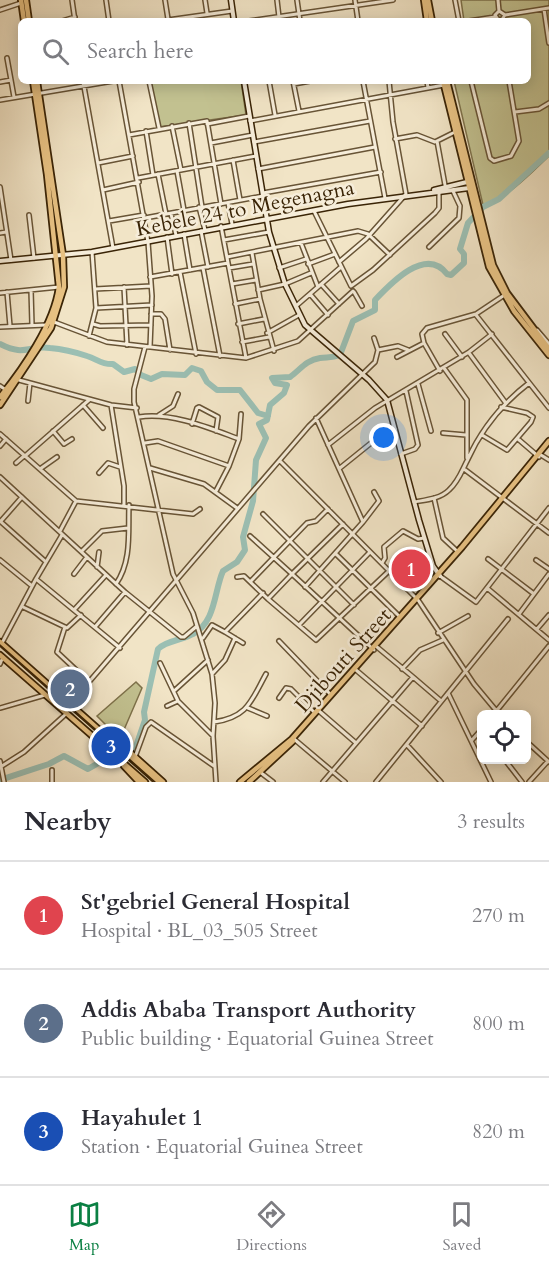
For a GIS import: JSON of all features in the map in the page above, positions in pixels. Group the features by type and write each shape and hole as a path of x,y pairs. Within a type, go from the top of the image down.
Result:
{"main road":[{"path":"426,0 429,18"},
{"path":"23,1 24,18"},
{"path":"23,1 28,18"},
{"path":"0,398 23,363 44,341 54,322 64,287 34,84"},
{"path":"37,94 38,84"},
{"path":"445,84 478,218 493,265 505,295 549,355"},
{"path":"457,131 467,182 474,203"},
{"path":"0,405 31,362 37,342 56,305 60,255"},
{"path":"505,295 549,349"},
{"name":"Djibouti Street","path":"332,696 459,552 549,443"},
{"path":"1,642 163,782"},
{"name":"Djibouti Street","path":"240,782 287,743 374,648"},
{"path":"1,656 145,782"},
{"name":"Djibouti Street","path":"249,782 294,739 316,713"},
{"path":"134,757 158,782"},
{"path":"121,761 139,782"}],"street":[{"path":"72,0 75,18"},
{"path":"106,0 109,18"},
{"path":"165,0 168,18"},
{"path":"206,0 207,13"},
{"path":"231,0 233,18"},
{"path":"277,0 279,17"},
{"path":"297,0 300,18"},
{"path":"355,0 358,18"},
{"path":"272,18 393,0"},
{"path":"455,0 458,18"},
{"path":"489,18 495,17 499,11 498,0"},
{"path":"0,10 23,1"},
{"path":"499,11 505,15 547,9 549,43"},
{"path":"179,18 232,11"},
{"path":"7,58 14,97"},
{"path":"0,82 11,80"},
{"path":"0,100 80,84"},
{"path":"84,84 113,248"},
{"path":"120,84 145,216 152,305 150,347"},
{"path":"150,84 159,128"},
{"path":"244,84 269,232 285,284 295,308 311,331 363,375 387,400 424,538 439,575 474,601 479,599 549,508"},
{"path":"270,84 275,116"},
{"path":"293,84 299,111"},
{"path":"364,84 385,198"},
{"path":"339,262 366,240 368,234 392,213 406,194 395,139 389,84"},
{"path":"427,84 428,88"},
{"path":"129,135 189,123 205,121 207,124 275,116 428,88 439,84"},
{"path":"472,84 492,160 511,156 518,147 510,84"},
{"path":"515,112 539,109 549,103"},
{"path":"254,142 370,121"},
{"path":"189,123 208,267"},
{"path":"207,124 221,204"},
{"path":"172,126 184,210"},
{"path":"146,131 153,175"},
{"path":"395,139 417,135 437,141 457,131"},
{"path":"211,143 253,135"},
{"path":"437,141 445,185"},
{"path":"258,169 375,147"},
{"path":"98,163 133,156"},
{"path":"103,189 153,175 256,156"},
{"path":"233,160 240,201"},
{"path":"109,221 240,201 263,194 381,172"},
{"path":"158,174 166,214"},
{"path":"351,286 390,255 439,208 436,192 445,185 467,182"},
{"path":"0,187 2,217 11,260"},
{"name":"Kebele 24 to Megenagna","path":"0,261 93,252 221,226 406,194 469,188"},
{"path":"429,247 459,218 460,206 453,191"},
{"path":"228,203 232,224"},
{"path":"314,210 362,306"},
{"path":"171,213 176,235"},
{"path":"29,215 34,258"},
{"path":"221,226 246,358"},
{"path":"227,257 358,231 368,234 390,255"},
{"path":"0,233 6,232"},
{"path":"224,240 269,232"},
{"path":"184,234 190,270"},
{"path":"167,237 172,274"},
{"path":"301,243 318,287"},
{"path":"89,336 96,308 93,252"},
{"path":"252,253 264,319 274,351"},
{"path":"308,264 335,254"},
{"path":"279,267 306,259"},
{"path":"150,277 228,263"},
{"path":"229,268 254,264"},
{"path":"295,308 341,267"},
{"path":"203,268 219,356"},
{"path":"180,273 196,354"},
{"path":"258,290 285,284 311,273"},
{"path":"232,284 256,280"},
{"path":"321,284 339,304"},
{"path":"95,289 151,286"},
{"path":"0,292 59,287"},
{"path":"124,287 127,345"},
{"path":"31,290 32,325"},
{"path":"54,322 89,336 127,345 246,358 274,351 298,341 353,291"},
{"path":"7,292 10,326"},
{"path":"310,294 328,315"},
{"path":"440,370 424,343 422,334 430,326 450,324 476,314 505,295 549,344"},
{"path":"234,304 260,299"},
{"path":"96,308 152,305"},
{"path":"151,314 161,314 165,319 170,350"},
{"path":"476,314 549,408"},
{"path":"242,342 268,335 299,315"},
{"path":"238,324 264,319"},
{"path":"93,324 151,325"},
{"path":"0,327 47,325"},
{"path":"446,334 462,357"},
{"path":"328,445 387,400 462,357 492,334"},
{"path":"70,704 316,418 375,362 378,350 374,338"},
{"path":"397,357 424,343"},
{"path":"378,350 398,346 408,350"},
{"path":"145,347 134,394 176,581 199,629 212,674 216,782"},
{"path":"469,352 505,402"},
{"path":"444,368 467,400 467,460"},
{"path":"19,380 111,405 137,408"},
{"path":"28,401 30,383"},
{"path":"414,502 434,498 449,490 464,470 467,460 501,407 529,383"},
{"path":"418,384 431,431"},
{"path":"0,386 6,390"},
{"path":"401,454 415,449 418,445 406,391"},
{"path":"158,415 173,406 178,394"},
{"path":"16,463 90,399"},
{"path":"83,405 103,428"},
{"path":"111,405 124,505"},
{"path":"192,424 199,407 218,417 216,431"},
{"path":"482,435 507,450 531,422 532,416 501,407"},
{"path":"216,491 239,439 241,414"},
{"path":"139,417 158,415 239,439"},
{"path":"316,418 363,522"},
{"path":"340,468 376,439 395,429"},
{"path":"53,431 62,443 72,439"},
{"path":"0,434 76,501 129,505 193,514 200,509"},
{"path":"443,434 466,435"},
{"path":"518,438 549,460"},
{"path":"0,446 6,440"},
{"path":"145,443 158,441 229,466"},
{"path":"39,469 57,457"},
{"path":"280,461 418,599 438,633 494,710"},
{"path":"99,473 108,463 120,467"},
{"path":"150,468 204,484 237,508"},
{"path":"464,470 549,533"},
{"path":"0,477 150,613 183,638 199,629"},
{"path":"305,587 354,535 379,501 374,492"},
{"path":"22,497 0,522 46,562"},
{"path":"434,498 442,538 459,552"},
{"path":"60,531 76,501"},
{"path":"116,584 125,567 129,505"},
{"path":"250,581 289,540 328,509"},
{"path":"263,514 354,605"},
{"path":"268,599 343,524"},
{"path":"81,552 102,531 128,528"},
{"path":"382,563 386,558 384,547 403,531 407,531 417,539 424,538"},
{"path":"1,642 62,535"},
{"path":"250,536 339,620 441,702"},
{"path":"97,567 99,552"},
{"path":"299,625 370,552"},
{"path":"336,554 401,618"},
{"path":"74,574 87,557"},
{"path":"488,559 534,594"},
{"path":"0,560 32,586"},
{"path":"536,560 549,569"},
{"path":"237,577 241,575 250,581 318,640 390,570"},
{"path":"519,614 549,574"},
{"path":"74,610 106,575"},
{"path":"36,579 120,648"},
{"path":"487,588 549,640"},
{"path":"95,627 125,592"},
{"path":"225,632 263,593"},
{"path":"23,607 65,627 70,627 81,615"},
{"path":"537,629 549,615"},
{"path":"438,633 468,616"},
{"path":"376,782 508,619"},
{"path":"202,639 212,625 243,643"},
{"path":"65,627 57,652 89,682"},
{"path":"212,674 225,660 235,638"},
{"path":"402,669 420,650 443,640"},
{"path":"279,641 332,696"},
{"path":"500,710 549,646"},
{"path":"0,664 1,656"},
{"path":"174,691 208,660"},
{"path":"160,663 178,701 213,736"},
{"path":"356,670 422,726"},
{"path":"214,722 232,719 248,708 266,674"},
{"path":"323,782 412,677"},
{"path":"279,698 286,688 291,689 316,713 357,744"},
{"path":"448,693 492,782"},
{"path":"0,708 46,695"},
{"path":"167,706 178,701"},
{"path":"248,708 267,716"},
{"path":"2,766 24,752 67,713"},
{"path":"134,757 146,727 151,722 214,766"},
{"path":"472,740 477,734"},
{"path":"294,739 317,761 333,770 344,782"},
{"path":"407,745 441,782"},
{"path":"529,782 548,762 531,746"},
{"path":"0,761 2,777"},
{"path":"509,764 522,782"},
{"path":"52,770 52,782"},
{"path":"260,772 273,782"}],"shaded area":[{"path":"461,0 549,0 549,156 510,191 483,205 455,84 531,84 531,18 464,18"},
{"path":"149,84 241,84 246,115 159,127"},
{"path":"136,682 142,688 120,739 97,716"}],"waterway":[{"path":"0,780 49,764 64,756 88,769 102,761 133,755 145,720 144,712 158,649 201,629 210,614 223,571 237,562 245,550 243,537 253,501 256,460 266,438 259,424 267,420 270,405 284,393 287,385 275,383 272,378 290,377 311,361 340,355 353,321 375,310 375,300 409,270 419,265 429,264 439,266 451,275 464,263 464,254 460,249 468,223 483,207 499,199 549,153"},
{"path":"0,344 15,350 55,348 68,351 103,363 113,364 124,372 135,369 141,375 151,379 162,374 185,375 192,368 201,371 207,382 217,390 240,390 258,413 268,416"}],"tram line":[{"path":"0,645 155,782"}],"place":[{"name":"St'gebriel General Hospital","path":"411,569"},
{"name":"Addis Ababa Transport Authority","path":"70,689"},
{"name":"Hayahulet 1","path":"111,746"}]}
